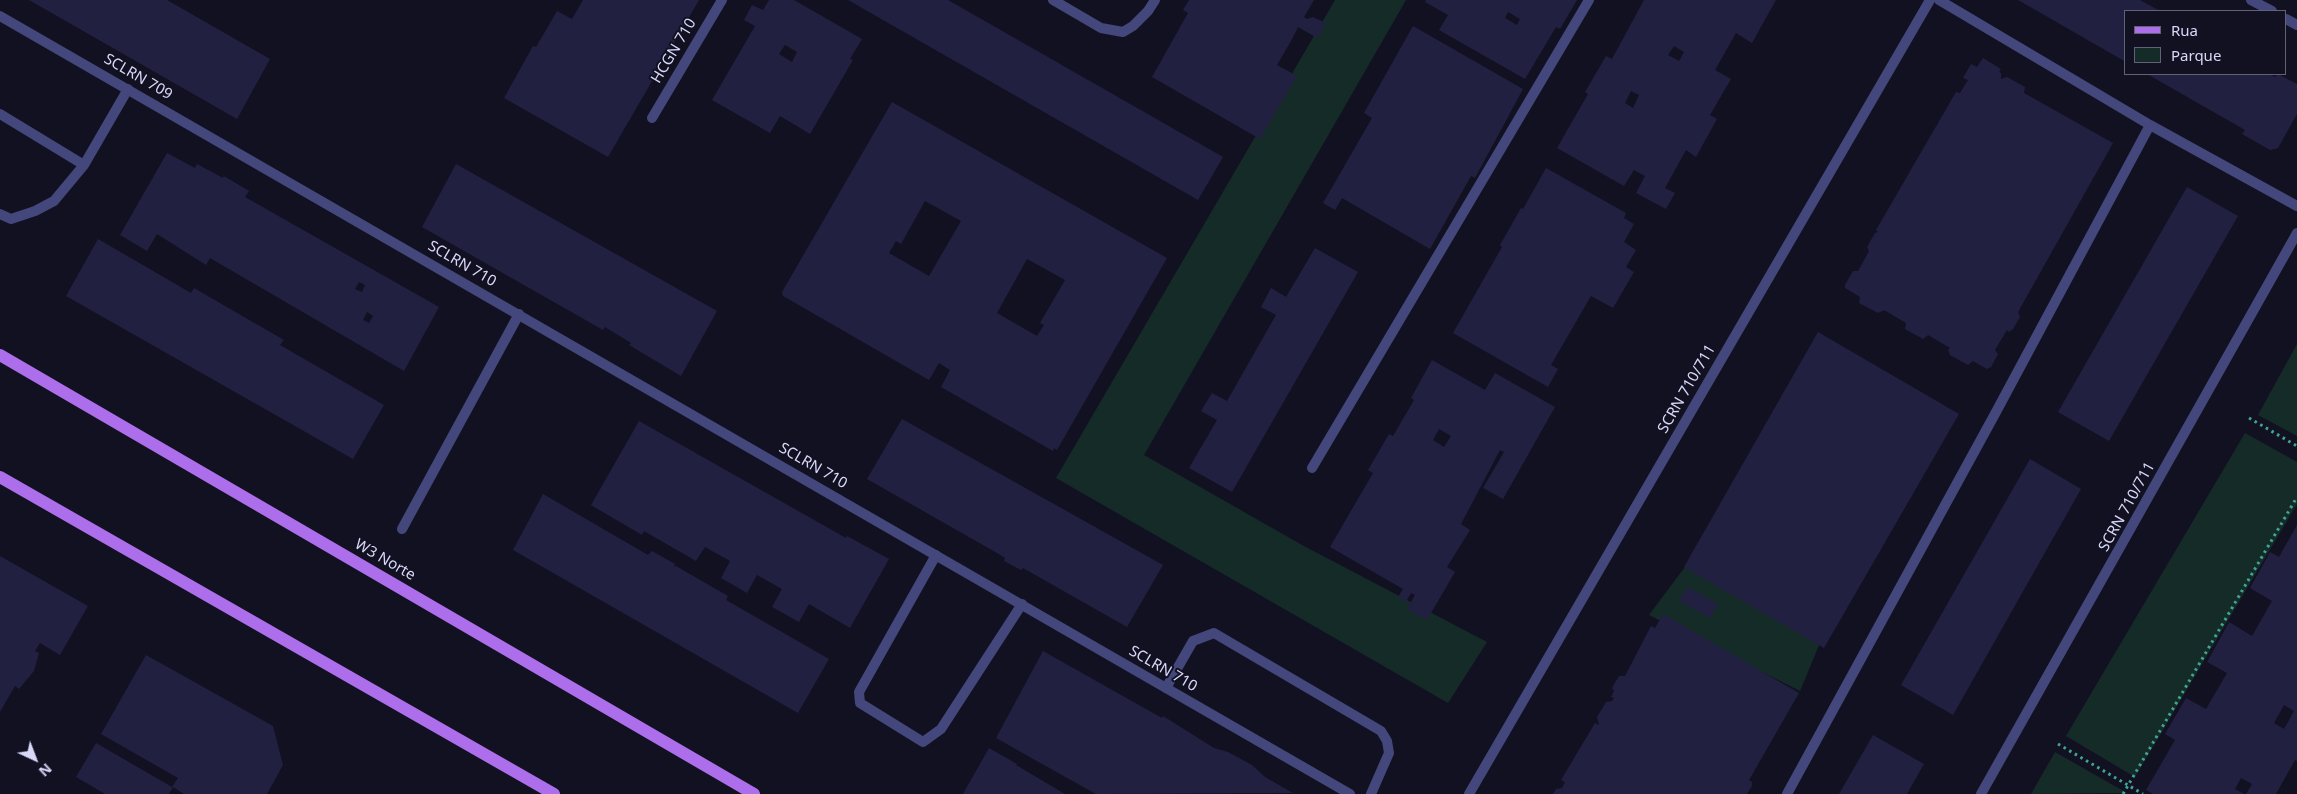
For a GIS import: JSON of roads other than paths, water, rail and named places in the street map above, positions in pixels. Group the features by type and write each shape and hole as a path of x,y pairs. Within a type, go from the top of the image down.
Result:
{"main road":[{"name":"W3 Norte","path":"0,355 754,794"},
{"path":"0,477 554,794"}],"street":[{"name":"HCGN 710","path":"652,118 722,0"},
{"path":"1053,0 1101,28 1123,32 1134,26 1155,0"},
{"path":"1312,468 1589,0"},
{"name":"SCRN 710/711","path":"1469,794 1930,0"},
{"path":"1939,0 2150,125 2297,206"},
{"path":"2251,0 2270,10"},
{"name":"SCLRN 709","path":"0,16 260,164"},
{"path":"0,214 11,219 35,211 54,201 84,165 128,89"},
{"path":"0,114 84,165"},
{"path":"1786,794 1996,412 2150,125"},
{"name":"SCLRN 710","path":"260,164 1350,794"},
{"name":"SCRN 710/711","path":"1981,794 2297,234"},
{"path":"402,529 519,314"},
{"path":"936,555 859,692 860,703 923,742 942,730 1022,604"},
{"path":"1166,688 1192,641 1214,633 1381,731 1387,741 1389,753 1371,794"}]}
